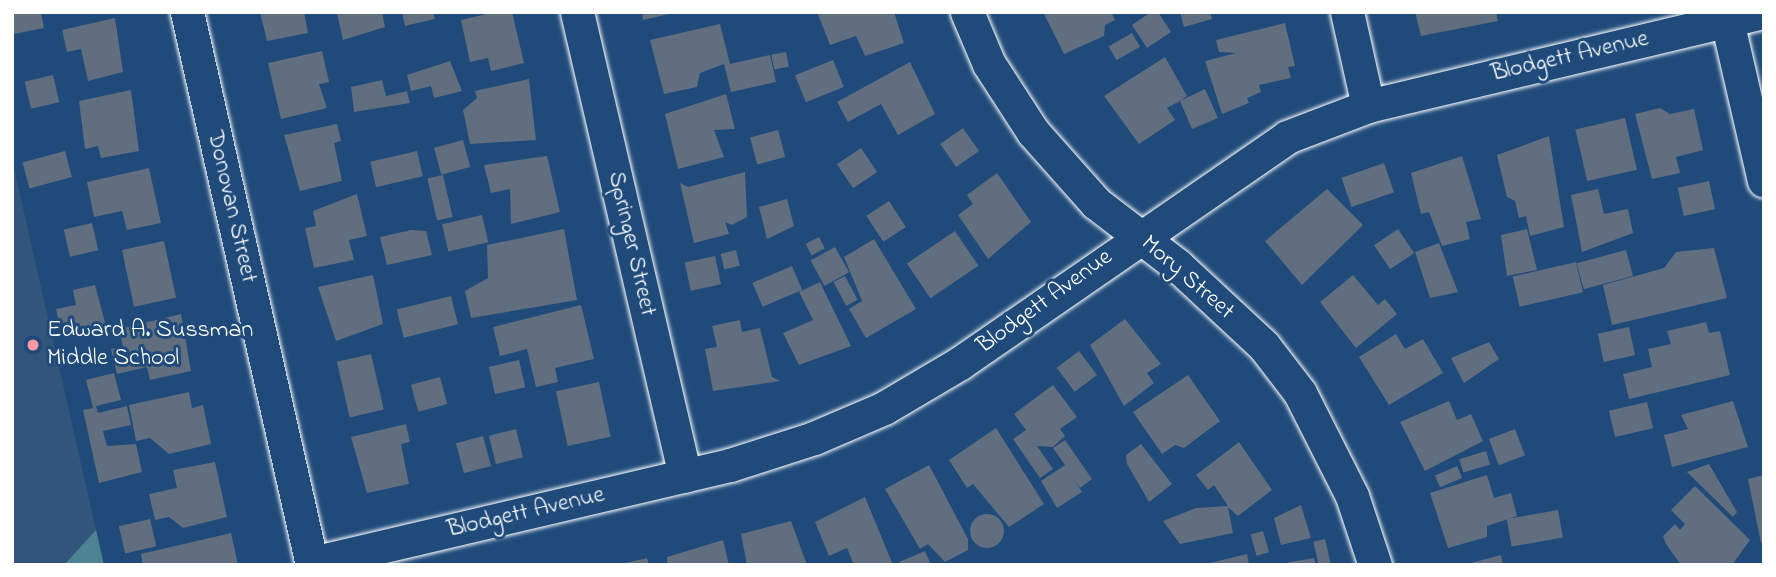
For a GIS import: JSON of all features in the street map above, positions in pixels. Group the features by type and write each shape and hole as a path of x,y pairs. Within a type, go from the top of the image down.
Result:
{"street":[{"name":"Donovan Street","path":"187,12 312,564"},
{"name":"Springer Street","path":"577,12 685,476"},
{"name":"Mory Street","path":"967,12 989,64 1033,132 1096,203 1139,235 1264,346 1300,393 1352,496 1375,565"},
{"path":"1346,12 1368,106"},
{"name":"Blodgett Avenue","path":"312,564 685,476 814,439 893,404 1287,137 1368,106 1726,17 1764,12"},
{"path":"1726,17 1764,181"}],"shaded area":[{"name":"Edward A. Sussman Middle School","path":"12,159 104,565 12,565"}],"green space":[{"path":"96,530 104,565 64,565"}],"building":[{"path":"12,12 41,12 44,28 14,34"},
{"path":"260,12 304,12 308,33 267,41"},
{"path":"382,12 385,27 343,40 337,13"},
{"path":"402,12 433,12 435,19 405,26"},
{"path":"495,12 512,12 524,63 491,71 488,58 470,62 461,20"},
{"path":"642,12 674,12 674,13 643,20"},
{"path":"817,12 894,12 904,43 865,56 856,36 830,45"},
{"path":"1043,12 1111,12 1115,20 1105,25 1104,36 1064,54"},
{"path":"1151,12 1158,12 1171,32 1147,48 1132,25"},
{"path":"1180,12 1210,12 1212,19 1184,27"},
{"path":"1415,12 1496,12 1498,21 1421,36"},
{"path":"115,18 123,72 88,81 81,49 67,52 62,30"},
{"path":"1285,23 1295,66 1288,67 1291,78 1259,85 1261,92 1247,98 1249,103 1222,114 1205,61 1236,53 1219,52 1216,40"},
{"path":"720,24 730,64 770,55 776,82 731,92 724,64 700,73 697,87 664,94 650,40"},
{"path":"1132,33 1140,47 1117,60 1109,46"},
{"path":"322,51 329,82 319,84 327,108 281,119 268,63"},
{"path":"786,52 789,67 774,70 771,55"},
{"path":"1165,57 1187,96 1167,108 1175,120 1139,144 1104,96"},
{"path":"833,60 844,87 806,102 795,75"},
{"path":"450,61 462,91 434,98 431,86 411,91 407,75"},
{"path":"910,62 935,114 898,135 881,104 848,122 837,102"},
{"path":"53,75 59,102 31,109 25,82"},
{"path":"529,79 536,140 470,144 463,110 477,98 475,91"},
{"path":"382,80 386,96 407,91 410,103 354,112 351,87"},
{"path":"1205,89 1218,118 1192,129 1180,101"},
{"path":"131,90 139,151 101,158 98,146 85,149 79,101"},
{"path":"726,94 735,129 714,130 724,157 678,169 665,114"},
{"path":"1660,108 1670,114 1694,109 1703,150 1676,157 1680,173 1652,179 1635,114"},
{"path":"1625,118 1637,170 1587,181 1575,129"},
{"path":"337,124 341,141 334,143 342,181 300,191 284,135"},
{"path":"963,128 979,151 956,167 940,144"},
{"path":"778,130 785,157 757,165 750,138"},
{"path":"1549,136 1564,227 1530,236 1526,216 1519,218 1515,201 1507,197 1497,155"},
{"path":"463,140 470,167 441,175 434,148"},
{"path":"861,148 877,172 853,188 837,164"},
{"path":"65,151 72,177 29,188 22,162"},
{"path":"417,151 423,176 376,187 370,162"},
{"path":"547,156 560,212 511,224 510,189 491,193 484,165"},
{"path":"1462,156 1481,219 1466,222 1470,239 1442,246 1429,212 1421,214 1411,173"},
{"path":"1384,163 1394,192 1352,207 1341,178"},
{"path":"149,168 161,223 127,230 122,211 94,217 87,182"},
{"path":"745,172 747,217 732,225 725,222 729,234 694,243 680,183 688,187"},
{"path":"997,173 1031,222 988,259 958,215 973,204 967,195"},
{"path":"443,175 453,217 437,220 427,179"},
{"path":"1709,181 1715,209 1684,216 1678,188"},
{"path":"1327,189 1363,225 1302,285 1265,241"},
{"path":"1598,189 1604,214 1628,209 1633,233 1582,252 1571,195"},
{"path":"357,194 367,236 349,240 354,260 314,268 305,228 316,226 313,211"},
{"path":"787,199 794,226 767,239 759,207"},
{"path":"889,201 906,227 883,242 866,216"},
{"path":"482,215 488,242 448,252 442,224"},
{"path":"92,223 98,250 70,257 64,230"},
{"path":"564,229 577,300 471,318 465,291 488,278 487,245"},
{"path":"1398,229 1414,253 1390,269 1374,245"},
{"path":"1527,229 1537,270 1507,276 1501,235"},
{"path":"411,230 426,231 432,255 387,265 380,237"},
{"path":"955,231 978,266 930,298 907,263"},
{"path":"819,237 825,249 812,255 806,244"},
{"path":"874,239 916,309 866,338 849,309 862,301 844,257"},
{"path":"164,241 176,298 134,307 122,250"},
{"path":"1439,243 1458,292 1430,298 1415,252"},
{"path":"835,247 849,272 825,286 811,261"},
{"path":"1714,248 1727,298 1612,325 1603,285 1664,268 1676,252"},
{"path":"736,250 740,266 724,269 720,254"},
{"path":"1626,250 1633,276 1584,289 1577,263"},
{"path":"715,256 721,284 691,291 685,262"},
{"path":"1576,262 1583,292 1520,307 1513,277"},
{"path":"792,266 802,290 763,307 752,283"},
{"path":"373,275 383,324 336,341 318,287"},
{"path":"1353,275 1378,305 1385,299 1397,314 1356,348 1320,302"},
{"path":"845,276 858,300 846,306 834,282"},
{"path":"820,282 851,346 799,365 783,333 813,320 799,292"},
{"path":"95,285 106,326 62,336 56,309 76,305 73,290"},
{"path":"451,296 458,324 404,338 397,310"},
{"path":"581,305 594,359 555,368 558,382 536,387 527,349 500,356 493,327"},
{"path":"181,314 191,371 150,380 147,367 117,374 111,349 123,346 119,329"},
{"path":"1125,319 1161,364 1147,373 1154,383 1124,406 1090,345"},
{"path":"740,320 742,332 760,328 772,377 780,381 713,391 705,349 717,347 712,326"},
{"path":"1706,322 1709,333 1720,331 1730,375 1629,399 1623,374 1652,367 1648,349 1671,344 1667,331"},
{"path":"1629,327 1635,355 1604,362 1598,334"},
{"path":"1396,334 1405,349 1423,339 1443,373 1389,405 1359,357"},
{"path":"1489,342 1499,359 1464,383 1451,358"},
{"path":"1079,351 1097,375 1075,392 1057,368"},
{"path":"371,354 384,410 350,417 337,362"},
{"path":"519,360 525,387 495,394 489,367"},
{"path":"114,373 121,400 96,406 98,413 127,406 131,425 103,431 107,446 136,444 142,472 99,483 83,410 93,408 86,380"},
{"path":"1188,375 1220,421 1184,448 1175,445 1162,454 1133,412"},
{"path":"440,377 447,404 418,412 411,385"},
{"path":"599,382 611,437 568,446 556,391"},
{"path":"1053,385 1077,417 1060,429 1065,436 1053,447 1037,446 1053,469 1040,478 1013,439 1026,430 1014,414"},
{"path":"189,392 192,408 203,405 211,444 169,454 150,438 136,441 129,405"},
{"path":"1449,401 1457,420 1471,414 1483,441 1425,471 1400,422"},
{"path":"1733,401 1748,447 1672,467 1664,435 1688,429 1681,415"},
{"path":"1647,402 1653,428 1615,437 1609,411"},
{"path":"406,424 410,442 401,444 409,484 367,493 351,437"},
{"path":"996,428 1044,504 1009,527 973,484 967,488 949,460"},
{"path":"516,429 523,457 496,464 489,436"},
{"path":"1515,429 1525,455 1499,465 1489,439"},
{"path":"483,436 491,466 464,473 456,443"},
{"path":"1065,440 1092,479 1080,488 1073,478 1082,492 1057,508 1041,481 1065,465 1053,448"},
{"path":"1239,442 1272,490 1238,516 1228,507 1233,533 1180,544 1163,521 1196,508 1228,506 1214,485 1208,490 1196,475"},
{"path":"1141,444 1172,484 1149,502 1127,464 1126,455"},
{"path":"1486,451 1490,464 1463,473 1459,459"},
{"path":"215,462 227,517 183,528 169,517 155,520 149,494 177,488 173,470"},
{"path":"1709,464 1737,512 1733,517 1687,472"},
{"path":"929,465 968,539 968,550 945,562 928,544 920,549 885,489"},
{"path":"1457,466 1462,478 1440,487 1435,475"},
{"path":"1487,475 1494,498 1511,493 1517,516 1487,526 1487,537 1448,548 1430,493"},
{"path":"1764,475 1764,542 1761,543 1748,479"},
{"path":"1695,486 1750,540 1732,565 1681,565 1666,544 1663,536 1675,524 1680,530 1685,524 1671,510"},
{"path":"865,497 893,565 854,565 847,548 829,556 815,522"},
{"path":"1301,505 1311,538 1281,545 1274,518"},
{"path":"1558,510 1563,538 1512,547 1507,519"},
{"path":"987,514 999,519 1004,531 999,543 987,548 975,543 970,531 975,519"},
{"path":"150,519 156,546 125,553 119,526"},
{"path":"791,521 807,565 747,565 741,534"},
{"path":"1263,531 1269,552 1257,556 1251,535"},
{"path":"231,533 238,565 143,565 141,554"},
{"path":"1325,539 1331,565 1319,565 1313,542"},
{"path":"723,540 729,565 667,565 667,557"},
{"path":"925,551 931,565 900,565 899,562"},
{"path":"1247,554 1249,565 1210,563"},
{"path":"1501,555 1503,565 1467,564"},
{"path":"647,558 649,565 621,565 621,564"},
{"path":"1314,558 1316,565 1281,565 1290,562"}],"place":[{"name":"Edward A. Sussman Middle School","path":"33,345"}]}
